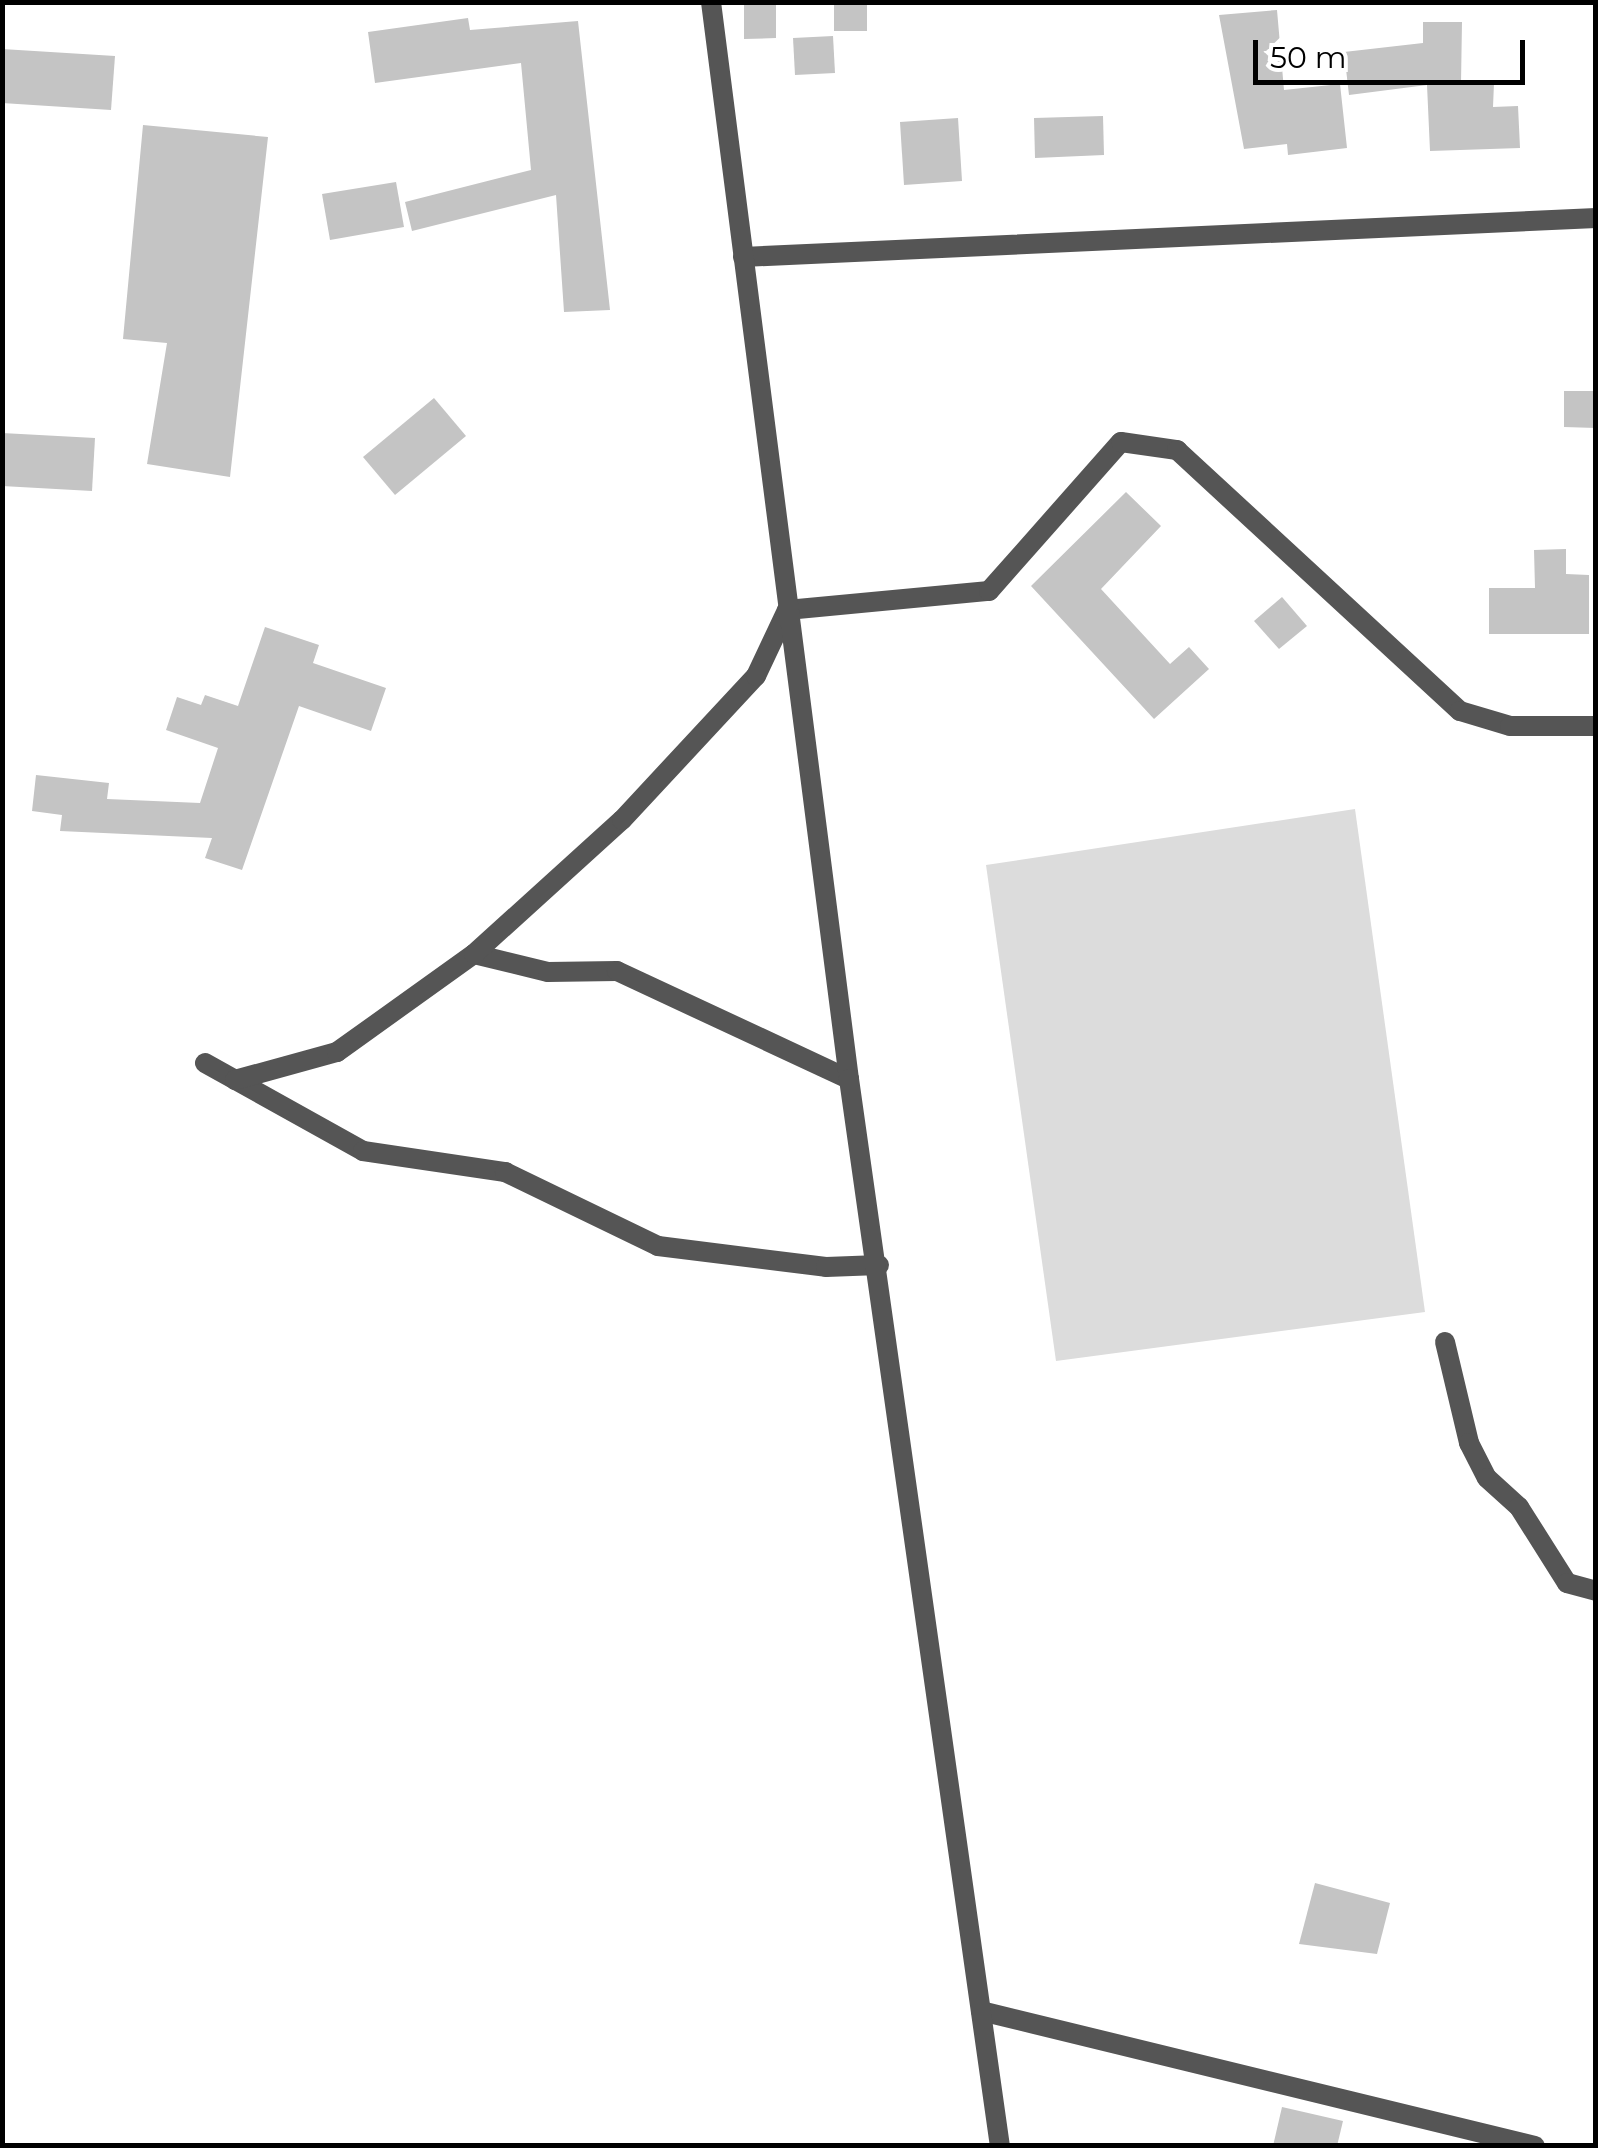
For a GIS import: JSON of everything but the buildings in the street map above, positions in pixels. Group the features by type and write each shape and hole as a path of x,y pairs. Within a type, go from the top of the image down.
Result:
{"street":[{"path":"711,2 849,1080 879,1265 1000,2146"},
{"path":"743,257 1596,218"},
{"path":"786,610 989,592 1121,442 1150,442 1177,450 1460,711 1510,726 1596,726"},
{"path":"235,1080 337,1052 474,954 622,820 756,676 786,610"},
{"path":"474,954 548,972 617,971 849,1080"},
{"path":"205,1063 363,1151 505,1172 658,1246 826,1267 879,1265"},
{"path":"1444,1342 1469,1443 1486,1478 1519,1507 1567,1583 1596,1591"},
{"path":"981,2011 1535,2146"}],"shaded area":[{"path":"1355,809 1425,1312 1056,1361 986,865"}]}
